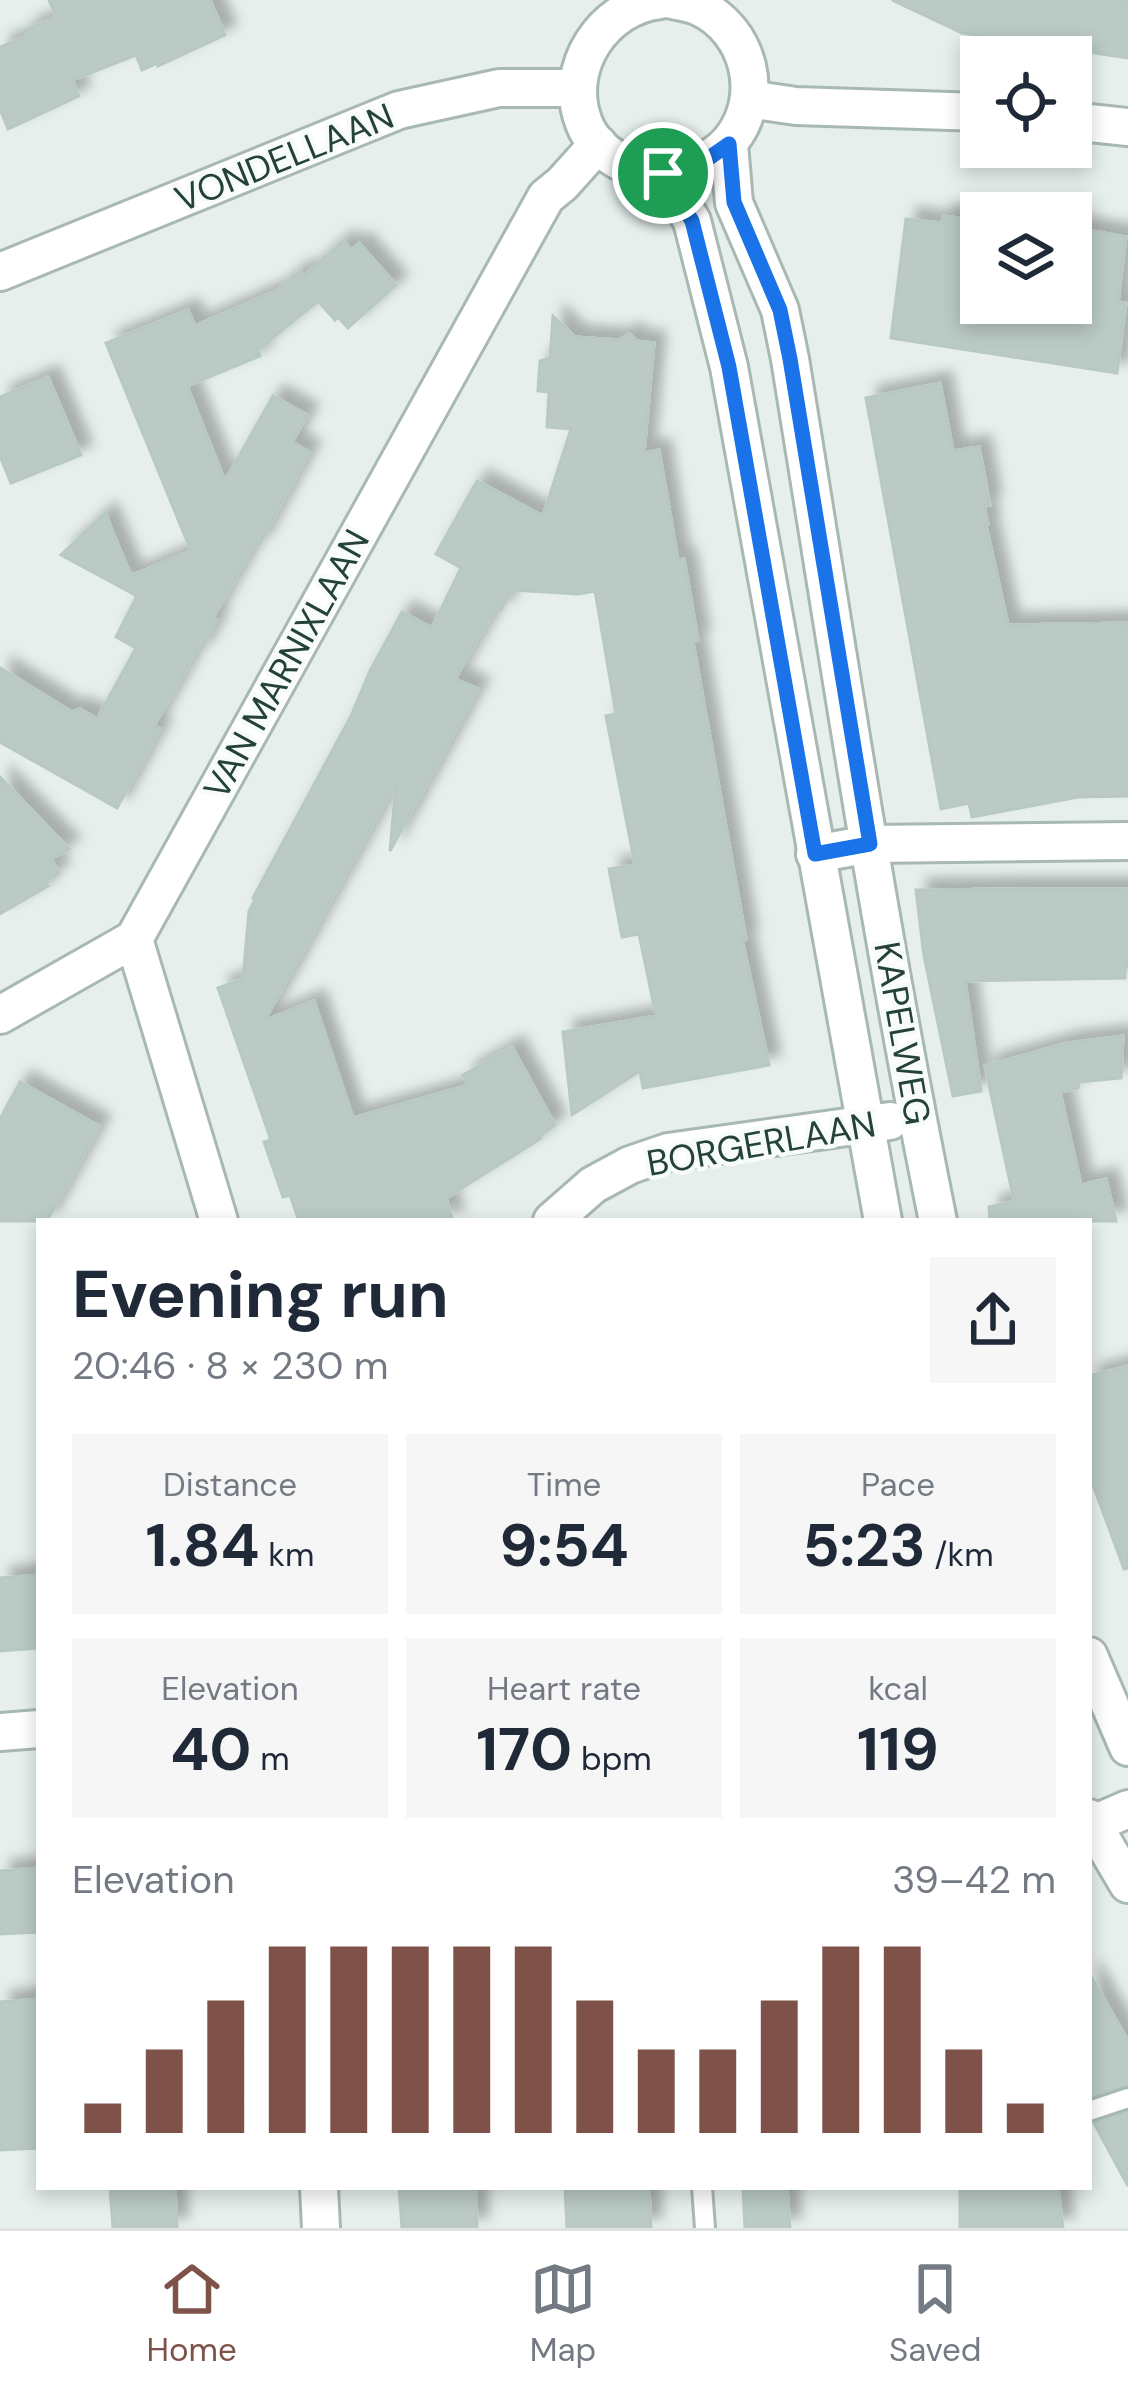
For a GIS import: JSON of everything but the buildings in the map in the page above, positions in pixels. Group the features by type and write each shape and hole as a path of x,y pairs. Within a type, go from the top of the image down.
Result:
{"street":[{"path":"653,1 696,5 721,21 739,43 749,70 749,99 729,144 699,165 663,173 616,160 598,143 584,123 578,88 596,34 614,17 653,1"},
{"name":"VONDELLAAN","path":"0,272 399,110 500,88 578,88"},
{"path":"749,99 796,106 960,111"},
{"path":"1092,124 1128,128"},
{"name":"VAN MARNIXLAAN","path":"134,939 545,196 598,143"},
{"name":"KAPELWEG","path":"729,144 734,202 780,310 790,359 937,1218"},
{"name":"KAPELWEG","path":"663,173 692,221 729,367 882,1218"},
{"path":"729,367 790,359"},
{"path":"815,854 870,844 1128,841"},
{"path":"0,1016 134,939 218,1218"},
{"name":"BORGERLAAN","path":"555,1218 593,1185 668,1152 917,1118"},
{"path":"1092,1663 1128,1747"},
{"path":"0,1732 36,1729"},
{"path":"1092,1822 1128,1809"},
{"path":"1092,1826 1128,1884"},
{"path":"319,2190 321,2228"}],"lane":[{"path":"1092,2110 1128,2098"},
{"path":"702,2190 705,2228"}],"route":[{"path":"729,144 734,202 780,310 790,359 870,844 815,854 729,367 692,221 663,173 699,165 729,144"}]}
